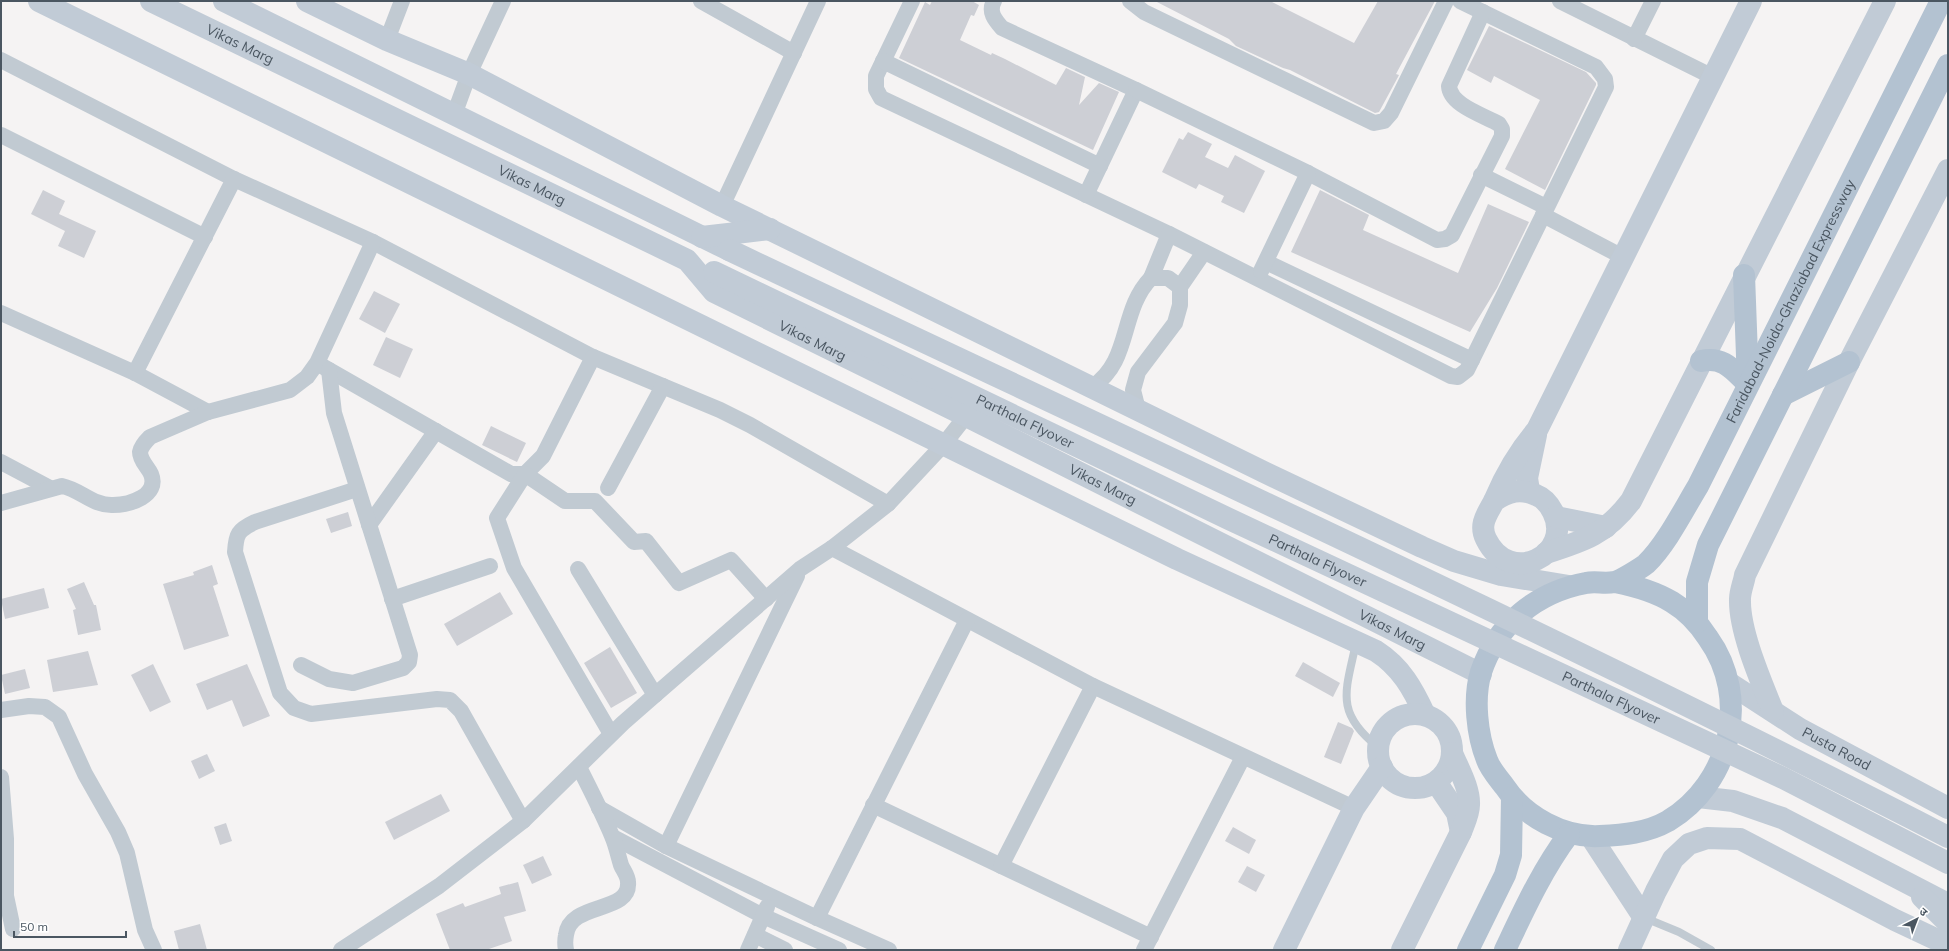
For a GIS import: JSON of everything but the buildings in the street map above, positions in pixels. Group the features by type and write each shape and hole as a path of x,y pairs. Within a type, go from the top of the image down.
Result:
{"main road":[{"path":"39,1 1177,559 1356,642 1389,660 1398,669 1415,692 1426,715"},
{"name":"Vikas Marg","path":"151,1 687,260 714,292 966,416 1481,674"},
{"name":"Vikas Marg","path":"224,1 702,237"},
{"path":"307,1 387,40 469,74 722,206 770,229 1136,393 1266,473 1462,564 1501,575 1559,585 1592,582 1615,582 1646,588 1673,602 1697,622 1717,650 1729,683 1732,714 1728,744 1716,772 1698,797 1667,821 1630,835 1591,837 1569,834 1536,818 1512,798 1487,761 1476,718 1481,674 1494,644 1513,618 1559,585"},
{"path":"1751,1 1537,430 1518,454 1502,481 1494,501 1487,512 1484,524 1485,536 1492,549 1498,556 1507,561 1528,563 1542,556 1587,539 1618,518 1631,501 1885,1"},
{"name":"Faridabad-Noida-Ghaziabad Expressway","path":"1615,582 1646,564 1672,530 1698,486 1941,1"},
{"path":"1697,622 1697,582 1708,545 1948,65"},
{"path":"1773,711 1755,664 1744,627 1740,599 1745,575 1849,362 1948,170"},
{"path":"702,237 770,229"},
{"name":"Parthala Flyover","path":"702,237 1457,594 1706,715 1948,837"},
{"path":"1822,240 1854,255"},
{"name":"Parthala Flyover","path":"687,260 1229,519 1783,778 1948,862"},
{"path":"1744,276 1748,384"},
{"path":"1701,361 1712,358 1726,364 1748,384"},
{"path":"1783,395 1849,362"},
{"path":"1529,492 1527,478 1537,430"},
{"path":"1494,501 1504,494 1517,491 1529,492 1541,497 1550,505 1556,517 1556,536 1552,545 1542,556"},
{"path":"1556,517 1606,527"},
{"path":"1177,559 1230,549"},
{"path":"1462,564 1492,549"},
{"path":"1542,556 1559,585"},
{"path":"1249,592 1262,565"},
{"name":"Pusta Road","path":"1729,683 1800,729 1948,808"},
{"path":"1284,950 1380,757 1383,732 1391,723 1401,716 1413,714 1426,715 1445,729 1450,740 1452,753 1468,794 1469,805 1461,832 1402,950"},
{"path":"1380,757 1388,777 1398,784 1410,788 1421,788 1436,782 1443,776 1450,765 1452,753"},
{"path":"1436,782 1457,813 1461,832"},
{"path":"1698,797 1733,801 1782,818 1948,904"},
{"path":"1468,950 1507,868 1511,854 1512,798"},
{"path":"1505,950 1533,891 1556,851 1569,834"},
{"path":"1591,837 1644,918"},
{"path":"1629,950 1673,859 1689,844 1707,838 1740,839 1895,920 1948,945"},
{"path":"1895,920 1905,914 1912,906 1915,897 1912,886"},
{"path":"1912,886 1948,924"}],"street":[{"path":"387,40 402,1"},
{"path":"454,115 469,74 503,1"},
{"path":"701,1 794,53"},
{"path":"722,206 818,1"},
{"path":"912,1 876,76 876,89 881,98 1170,234 1451,376 1458,377 1463,373 1472,360 1606,88 1605,79 1596,67 1460,1"},
{"path":"994,1 991,6 993,18 1002,28 1136,90 1308,173 1437,240 1446,240 1452,234 1502,136 1502,130 1498,124 1455,101 1449,93 1449,86 1483,12"},
{"path":"1130,1 1144,12 1374,123 1384,121 1391,113 1446,1"},
{"path":"1560,1 1713,77"},
{"path":"1634,39 1653,1"},
{"path":"1,60 234,179 373,242 593,357 750,424 888,504"},
{"path":"883,61 1100,166"},
{"path":"1086,195 1136,90"},
{"path":"1,134 205,237"},
{"path":"1257,279 1308,173"},
{"path":"1481,175 1623,257"},
{"path":"135,373 234,179"},
{"path":"1102,378 1116,361 1133,304 1143,287 1151,278 1170,234"},
{"path":"1,502 62,486 72,488 85,498 100,505 115,506 141,499 148,494 153,484 151,475 141,459 140,452 150,437 208,412 290,390 323,366 373,242"},
{"path":"1136,393 1138,372 1174,323 1180,304 1180,287 1204,252"},
{"path":"1266,262 1472,360"},
{"path":"1151,278 1168,278 1180,287"},
{"path":"1,313 135,373 208,412"},
{"path":"593,357 543,456 524,474 497,518 514,568 611,734"},
{"path":"1102,378 1115,365 1124,364 1132,369 1136,393"},
{"path":"323,366 511,474 524,474 565,501 595,500 634,542 646,541 680,583 731,560 766,599"},
{"path":"301,665 329,679 353,683 403,668 409,662 410,655 334,413 323,366"},
{"path":"608,488 663,386"},
{"path":"341,950 439,886 523,821 611,734 800,569 832,548 888,504 944,444 966,416"},
{"path":"369,525 436,431"},
{"path":"1,462 50,488"},
{"path":"357,489 255,522 242,528 236,538 235,552 280,693 294,708 312,714 437,699 450,700 461,710 523,821"},
{"path":"832,548 1093,686 1243,758 1354,808"},
{"path":"392,599 490,566"},
{"path":"578,569 655,695"},
{"path":"666,846 800,569"},
{"path":"816,918 967,620"},
{"path":"1001,866 1093,686"},
{"path":"1,710 29,706 45,707 59,717 85,774 118,832 127,853 145,930 154,950"},
{"path":"873,805 1001,866 1148,943 1243,758"},
{"path":"566,950 567,930 574,919 592,910 618,902 626,892 628,882 621,866 613,837 579,767"},
{"path":"1,777 6,839 6,896 13,929"},
{"path":"599,808 666,846 816,918 889,950"},
{"path":"613,837 763,916 840,950"},
{"path":"748,950 771,896"},
{"path":"755,935 785,950"}],"lane":[{"path":"1356,642 1346,697 1348,712 1358,729 1380,757"},
{"path":"1644,918 1679,932 1711,950"}]}
